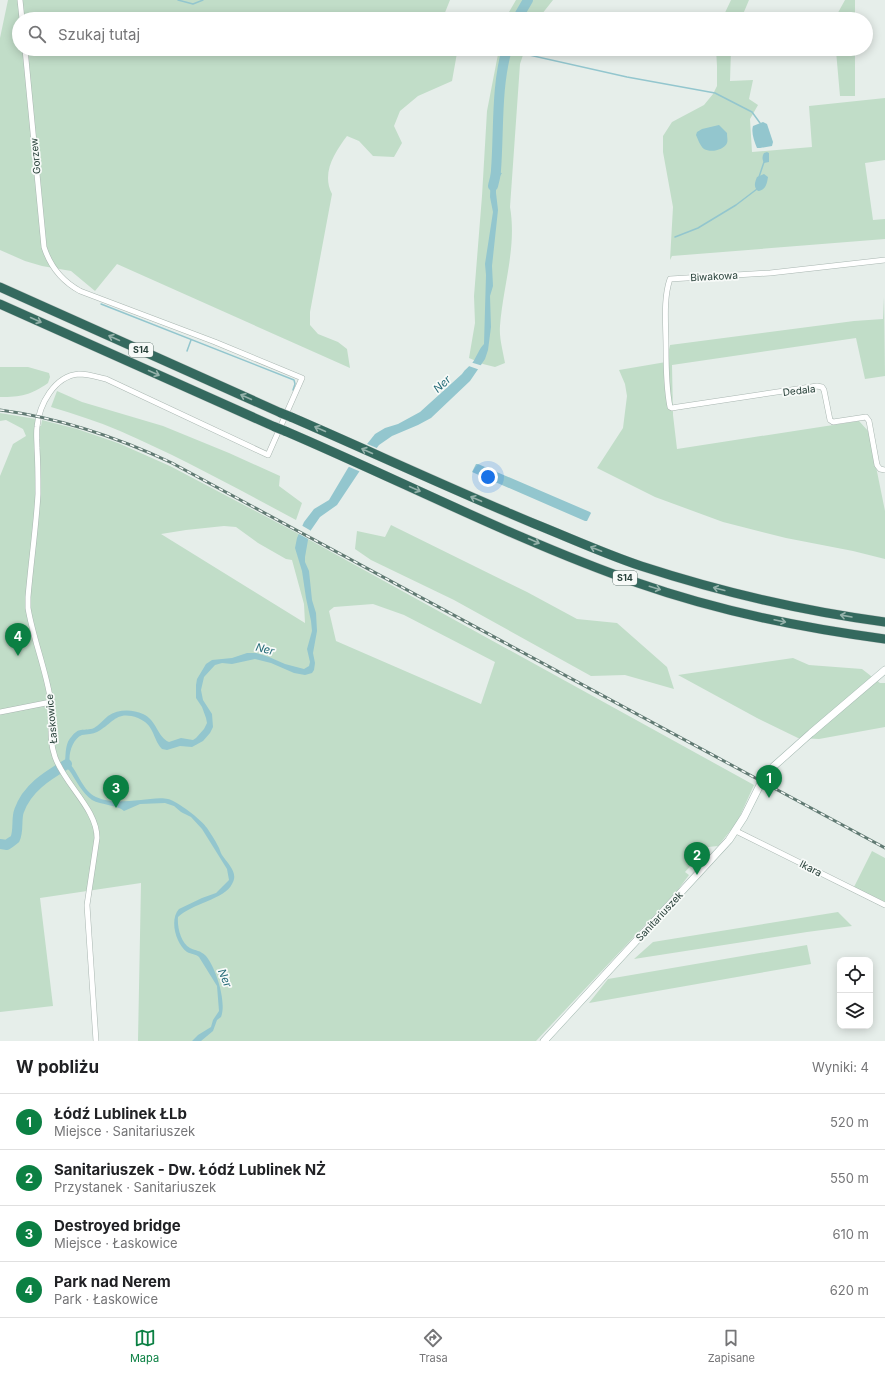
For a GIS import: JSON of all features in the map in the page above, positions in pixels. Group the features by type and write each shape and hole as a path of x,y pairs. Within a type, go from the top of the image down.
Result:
{"highway":[{"name":"S14","path":"0,287 281,413 508,513 585,545 640,565 705,585 779,604 885,622"},
{"name":"S14","path":"0,304 565,555 639,583 752,615 809,627 885,639"}],"street":[{"path":"20,0 21,12"},
{"name":"Gorzew","path":"26,56 44,247 50,262 64,280 80,291 215,342 302,378 268,456 106,380 90,375 78,374 70,376"},
{"name":"Biwakowa","path":"670,407 667,392 666,325 667,287 670,279 770,273 885,260"},
{"name":"Łaskowice","path":"70,376 54,387 45,400 39,413 37,428 38,479 36,525 28,608 51,702 52,742 56,760 63,775 92,817 97,833 87,905 96,1041"},
{"name":"Dedala","path":"670,407 672,408 817,386 822,387 824,390 830,420 833,422 866,417 869,421 877,465 880,469 885,470"},
{"name":"Sanitariuszek","path":"544,1041 724,846 736,831 761,783 774,766 885,670"},
{"path":"0,712 51,702"},
{"name":"Ikara","path":"736,831 885,905"}],"green space":[{"path":"8,0 450,0 445,12 12,12 12,56 456,56 452,81 418,96 400,111 394,126 402,143 394,157 373,156 359,141 347,136 331,163 328,178 332,194 310,312 310,325 318,334 338,342 347,349 350,368 117,264 95,291 71,271 42,266 25,261 0,250 0,38"},
{"path":"516,0 553,0 544,12 509,12"},
{"path":"731,0 749,0 744,12 725,12"},
{"path":"845,0 855,0 855,12 838,12"},
{"path":"498,56 523,56 520,64 510,207 512,222 511,252 500,326 505,363 495,367 469,358 475,323 474,296 487,111"},
{"path":"716,56 731,56 730,81 753,80 749,99 758,105 750,119 752,152 812,147 809,106 885,98 885,160 865,163 873,220 885,219 885,239 672,256 670,260 673,207 663,152 663,136 672,122 704,105 713,94 717,86"},
{"path":"836,56 855,56 855,96 840,96"},
{"path":"884,297 885,376 865,379 856,338 672,365 673,415 677,449 859,421 869,432 885,511 885,559 786,538 723,522 655,497 597,468 623,428 627,396 625,384 619,370 666,362 670,345 854,321 883,319"},
{"path":"0,367 28,367 49,373 50,377 48,383 31,393 20,396 0,397"},
{"path":"57,391 82,402 163,426 280,476 279,486 302,503 296,520 209,474 142,441 103,424 51,407"},
{"path":"0,413 36,419 35,438 40,439 39,426 41,426 42,420 77,429 118,443 170,466 297,533 754,785 734,829 730,831 718,846 708,847 685,872 689,875 677,891 536,1041 138,1041 141,883 40,898 53,1006 0,1012 0,476 13,444 26,436 23,429 6,420 0,421","holes":["224,526 236,527 258,543 286,559 292,560 304,604 305,623 161,534","373,604 404,615 495,662 481,704 336,641 329,611 334,607"]},
{"path":"391,525 527,592 577,619 617,623 667,667 674,689 625,675 591,676 454,600 371,560 355,549 357,531 385,537"},
{"path":"793,658 809,665 862,669 880,683 885,683 885,727 819,739 798,738 757,718 678,675"},
{"path":"872,851 885,858 885,902 854,887"},
{"path":"838,912 852,926 634,959 653,942"},
{"path":"807,945 811,964 589,1003 608,979"}],"water":[{"path":"763,122 767,124 773,142 772,146 757,148 752,128 753,126"},
{"path":"719,125 727,133 727,143 717,150 710,151 704,149 696,135 697,132 702,129"},
{"path":"767,152 769,153 769,162 764,163 763,155"},
{"path":"491,172 502,173 496,182 498,210 492,266 493,286 490,296 491,327 488,350 485,359 470,381 431,418 392,436 379,445 337,505 320,517 311,530 305,562 309,571 312,600 316,613 317,631 313,653 315,663 312,673 305,675 294,673 271,663 255,659 232,664 222,663 215,665 204,677 201,690 203,700 212,714 213,727 203,741 192,747 180,746 167,750 162,749 148,724 131,716 120,717 97,732 82,735 73,744 70,764 88,791 96,797 108,801 155,798 172,800 195,816 207,828 233,872 234,880 232,884 222,894 191,908 178,917 178,925 182,939 187,946 204,954 210,961 222,994 223,1003 221,1017 217,1020 213,1031 201,1041 192,1041 198,1035 211,1027 213,1020 219,1011 217,986 199,957 187,952 183,948 175,932 174,919 179,909 216,893 229,880 227,869 202,829 191,817 181,812 174,806 165,803 140,804 124,811 118,807 100,803 88,797 69,770 65,768 61,769 60,765 65,762 67,745 77,731 94,728 108,716 125,710 139,712 148,717 165,740 169,742 181,738 193,740 196,738 207,723 202,707 196,698 197,679 206,664 212,660 232,658 247,653 256,653 285,664 304,669 309,666 310,662 307,649 312,631 302,571 295,548 297,538 304,522 314,509 329,500 348,468 375,434 420,412 465,371 473,362 484,344 485,264 493,212 490,197"},
{"path":"764,174 768,177 767,184 763,189 758,191 755,186 756,179"},
{"path":"476,464 591,513 587,521 585,521 472,472"}],"pier":[{"path":"470,362 483,366 480,370 466,365"},
{"path":"365,443 379,449 361,472 347,466"},
{"path":"301,525 313,532 310,540 297,533"}],"waterway":[{"path":"178,0 193,4 203,0"},
{"name":"Ner","path":"521,12 528,0"},
{"name":"Ner","path":"493,186 496,172 499,94 505,56"},
{"path":"534,56 627,77 715,93 752,112 760,123"},
{"path":"759,177 764,162"},
{"path":"675,237 698,228 736,205 757,189"},
{"path":"101,304 294,380 295,384 293,390"},
{"path":"187,351 191,340"},
{"path":"0,844 7,845 15,839 19,811 32,789 38,783 67,764"}],"railway":[{"path":"0,410 66,423 109,437 172,463 885,848"}],"place":[{"name":"Park nad Nerem","path":"18,656"},
{"name":"Łódź Lublinek ŁLb","path":"769,798"},
{"name":"Destroyed bridge","path":"116,808"},
{"name":"Sanitariuszek - Dw. Łódź Lublinek NŻ","path":"697,875"}]}
